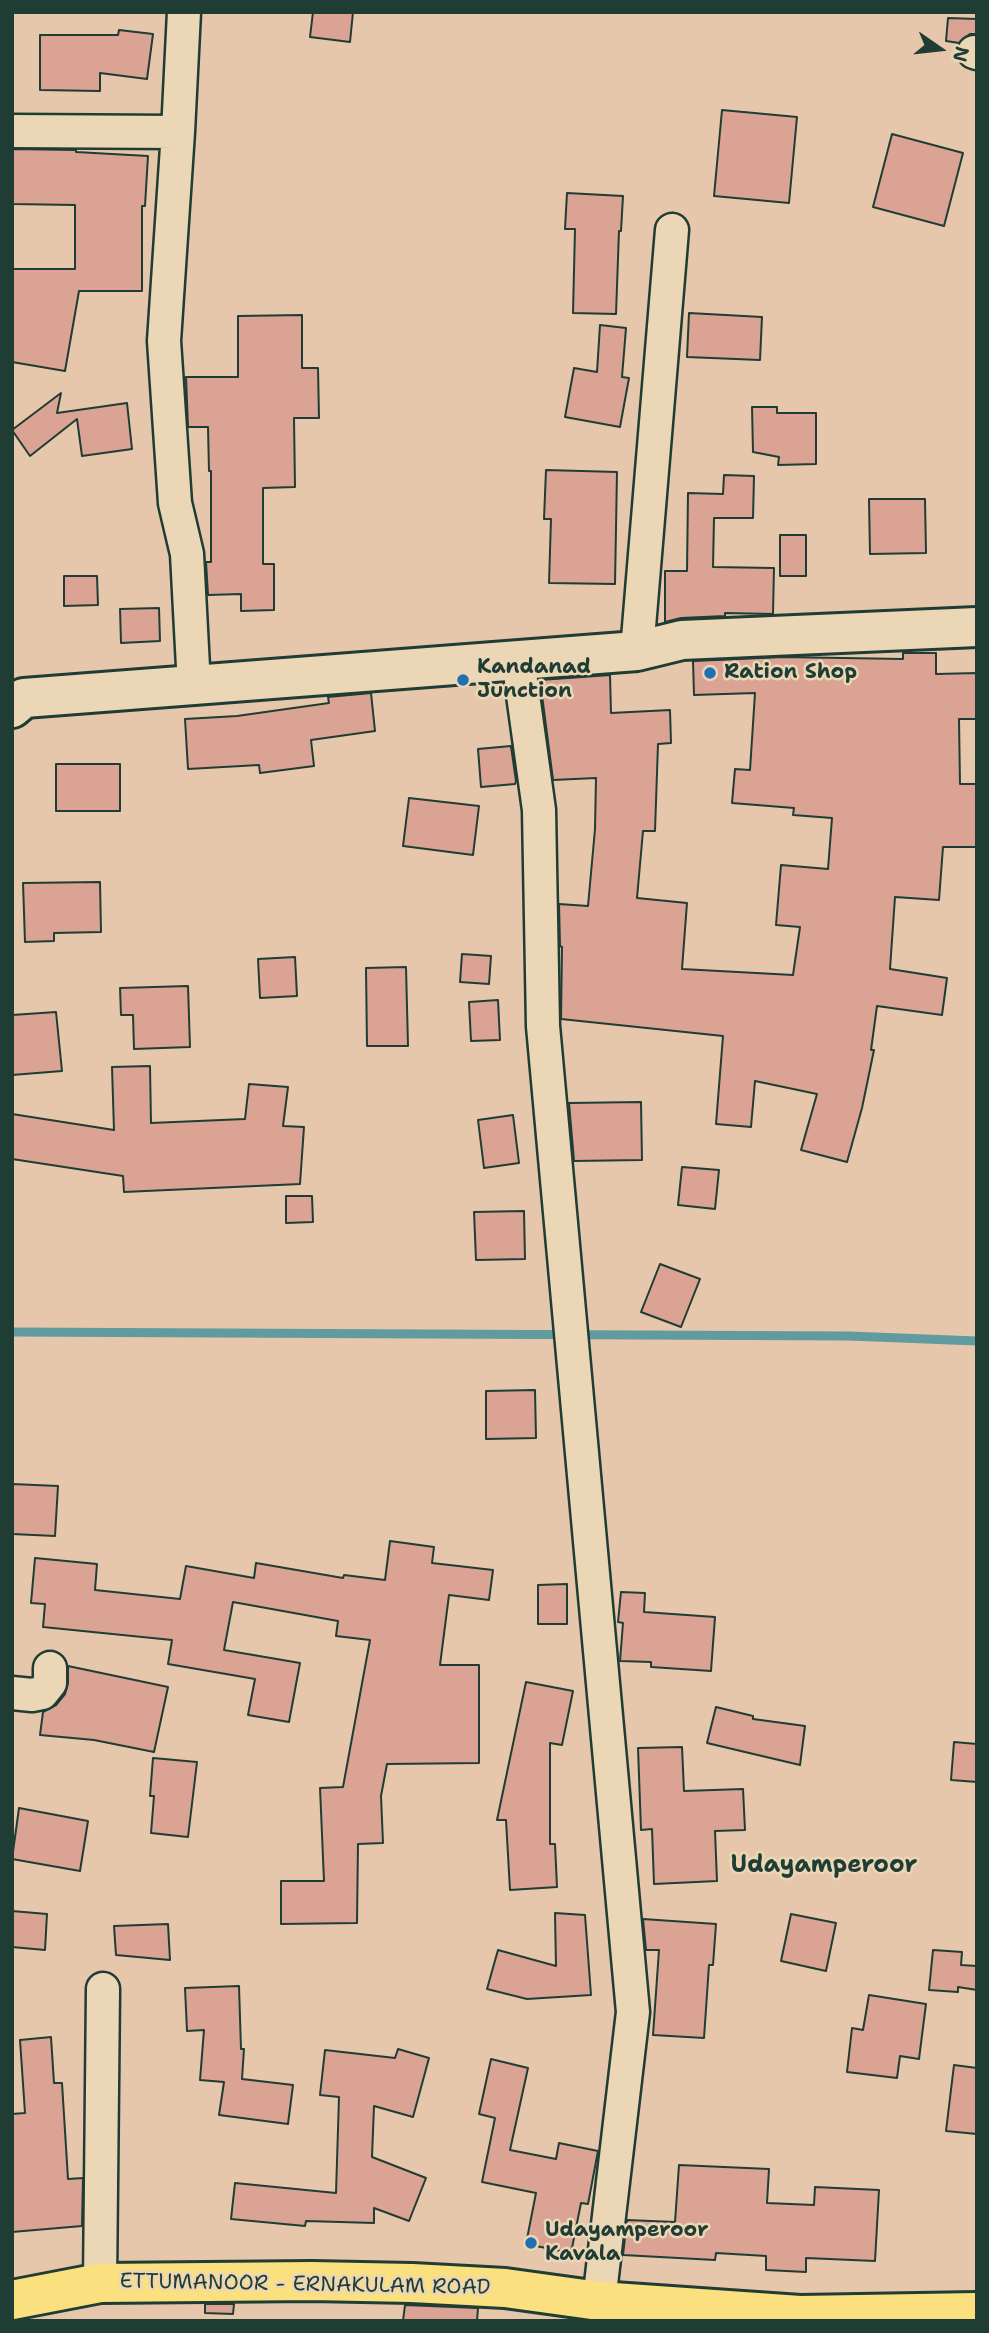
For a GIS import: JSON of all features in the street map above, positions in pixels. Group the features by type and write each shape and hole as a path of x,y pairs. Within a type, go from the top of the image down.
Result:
{"main road":[{"path":"12,708 24,698 637,652 682,640 977,627"},
{"name":"ETTUMANOOR - ERNAKULAM ROAD","path":"12,2300 100,2283 412,2283 505,2288 599,2301 800,2315 977,2312"}],"street":[{"path":"184,12 164,341 175,503 187,554 194,686"},
{"path":"12,131 178,132"},
{"path":"637,652 672,230"},
{"path":"518,660 538,810 543,1026 633,2012 599,2301"},
{"path":"12,1693 42,1693 50,1683 50,1668"},
{"path":"100,2283 103,1989"}],"building":[{"path":"313,12 353,12 350,42 310,37"},
{"path":"948,18 977,19 977,34 970,34 959,43 946,41"},
{"path":"119,30 153,34 147,79 100,73 100,91 40,90 40,35 118,35"},
{"path":"722,110 797,117 789,203 714,196"},
{"path":"892,134 963,153 944,226 873,207"},
{"path":"12,149 76,150 148,156 145,206 142,206 142,291 79,291 65,371 12,362 12,269 75,269 75,205 12,204"},
{"path":"567,193 623,196 616,314 573,313 575,229 565,229"},
{"path":"689,313 762,317 760,360 687,357"},
{"path":"302,315 302,368 318,368 319,418 294,418 295,487 263,488 263,564 274,564 274,610 241,611 241,594 208,595 206,562 211,562 211,471 208,427 188,427 186,377 238,377 238,316"},
{"path":"600,325 626,328 622,377 629,378 620,427 565,417 574,368 597,372"},
{"path":"61,393 57,413 127,403 132,449 82,456 77,419 30,456 12,430"},
{"path":"752,407 777,407 777,413 816,413 816,464 778,465 779,457 753,452"},
{"path":"546,470 617,472 615,584 549,583 551,519 544,519"},
{"path":"724,475 754,476 753,518 714,518 713,567 774,568 773,614 725,613 725,616 681,618 665,622 665,571 687,571 688,493 723,494"},
{"path":"869,499 925,499 926,553 870,554"},
{"path":"780,535 806,535 806,576 780,576"},
{"path":"64,576 97,576 98,605 64,606"},
{"path":"159,608 160,641 121,643 120,609"},
{"path":"903,653 936,653 936,674 977,673 977,719 959,719 960,784 977,784 977,847 943,847 939,900 895,897 890,969 947,978 942,1015 877,1006 871,1050 874,1050 847,1162 801,1150 817,1094 755,1081 751,1127 716,1124 723,1036 561,1019 562,947 559,904 588,906 595,829 596,778 553,780 540,680 610,675 611,713 670,710 671,743 658,744 655,831 643,831 637,898 687,903 682,969 793,975 800,927 776,925 781,865 828,869 832,818 793,815 794,808 732,803 735,769 750,770 755,693 694,695 693,661 783,657 903,659"},
{"path":"371,693 375,731 311,740 314,766 260,773 259,765 188,769 185,719 237,716 329,703 328,697"},
{"path":"511,746 515,784 481,787 478,749"},
{"path":"56,764 120,764 120,811 56,811"},
{"path":"409,798 479,806 473,855 403,846"},
{"path":"100,882 101,932 54,933 54,941 25,942 23,883"},
{"path":"462,954 491,956 489,984 460,982"},
{"path":"295,957 297,996 260,998 258,959"},
{"path":"406,967 408,1046 367,1046 366,968"},
{"path":"188,986 190,1047 134,1049 133,1015 121,1015 120,988"},
{"path":"498,1000 500,1040 471,1041 469,1002"},
{"path":"56,1012 62,1071 12,1075 12,1015"},
{"path":"150,1066 151,1123 245,1119 249,1084 288,1087 283,1126 304,1127 300,1184 124,1192 123,1176 12,1159 12,1114 114,1130 112,1067"},
{"path":"641,1102 642,1160 574,1161 569,1103"},
{"path":"513,1115 519,1163 484,1168 478,1120"},
{"path":"682,1167 719,1170 715,1209 678,1205"},
{"path":"286,1196 312,1196 313,1222 286,1223"},
{"path":"524,1211 525,1259 476,1260 474,1212"},
{"path":"660,1264 700,1279 681,1327 641,1312"},
{"path":"535,1390 536,1438 486,1439 486,1391"},
{"path":"12,1484 58,1486 55,1536 12,1534"},
{"path":"390,1541 434,1547 432,1563 493,1570 489,1600 449,1595 440,1665 479,1665 479,1763 387,1764 381,1796 383,1843 358,1844 357,1923 281,1924 281,1881 324,1881 320,1788 343,1787 370,1640 336,1636 338,1621 233,1602 224,1650 300,1663 289,1722 248,1715 255,1679 168,1664 172,1640 43,1627 45,1604 31,1603 35,1558 97,1564 95,1590 180,1599 186,1566 254,1578 256,1563 343,1578 344,1575 385,1580"},
{"path":"567,1584 567,1624 538,1624 538,1585"},
{"path":"621,1592 645,1593 644,1612 715,1617 711,1671 651,1667 651,1662 620,1661 623,1623 618,1622"},
{"path":"68,1666 168,1687 154,1752 94,1740 40,1735 43,1712 56,1705 65,1694"},
{"path":"526,1682 573,1691 562,1745 550,1743 550,1844 555,1844 557,1887 510,1890 506,1820 497,1820"},
{"path":"716,1707 753,1716 753,1719 805,1726 800,1765 707,1743"},
{"path":"954,1742 977,1744 977,1782 951,1780"},
{"path":"682,1747 684,1791 743,1789 745,1830 715,1831 717,1881 654,1884 652,1829 641,1830 638,1748"},
{"path":"153,1758 197,1762 188,1837 151,1833"},
{"path":"19,1808 88,1821 80,1871 12,1859"},
{"path":"12,1911 47,1914 45,1950 12,1947"},
{"path":"555,1913 585,1915 591,1995 527,1999 487,1989 498,1950 556,1966"},
{"path":"791,1914 836,1923 826,1971 781,1961"},
{"path":"643,1919 716,1924 713,1965 709,1965 704,2038 653,2035 659,1950 646,1950"},
{"path":"168,1924 170,1960 116,1955 114,1926"},
{"path":"933,1950 962,1952 961,1965 977,1966 977,1990 958,1987 958,1992 929,1990"},
{"path":"239,1986 241,2049 244,2049 242,2079 293,2085 288,2124 219,2115 224,2082 200,2080 204,2030 187,2031 185,1988"},
{"path":"869,1995 926,2004 919,2059 900,2056 897,2078 847,2072 852,2028 863,2030"},
{"path":"51,2037 54,2083 62,2083 68,2179 83,2178 82,2226 12,2232 12,2114 25,2113 20,2040"},
{"path":"398,2049 429,2058 413,2117 374,2106 372,2157 426,2178 409,2221 374,2208 374,2223 306,2221 305,2226 231,2219 235,2183 336,2193 339,2097 320,2095 325,2050 395,2058"},
{"path":"491,2059 528,2068 510,2150 556,2159 559,2143 598,2151 588,2204 581,2203 571,2253 526,2244 536,2193 482,2182 495,2118 479,2114"},
{"path":"954,2065 977,2068 977,2134 946,2131"},
{"path":"679,2165 769,2169 767,2203 814,2205 815,2187 879,2190 875,2261 806,2258 806,2272 766,2270 766,2256 716,2253 715,2260 623,2255 627,2220 675,2222"},
{"path":"205,2304 234,2304 233,2314 205,2313"},
{"path":"405,2305 478,2308 477,2321 403,2321"}],"waterway":[{"path":"12,1332 849,1336 977,1341"}],"place":[{"name":"Ration Shop","path":"710,673"},
{"name":"Kandanad Junction","path":"463,680"},
{"name":"Udayamperoor Kavala","path":"531,2243"}],"district":[{"name":"Udayamperoor","path":"824,1866"}]}
